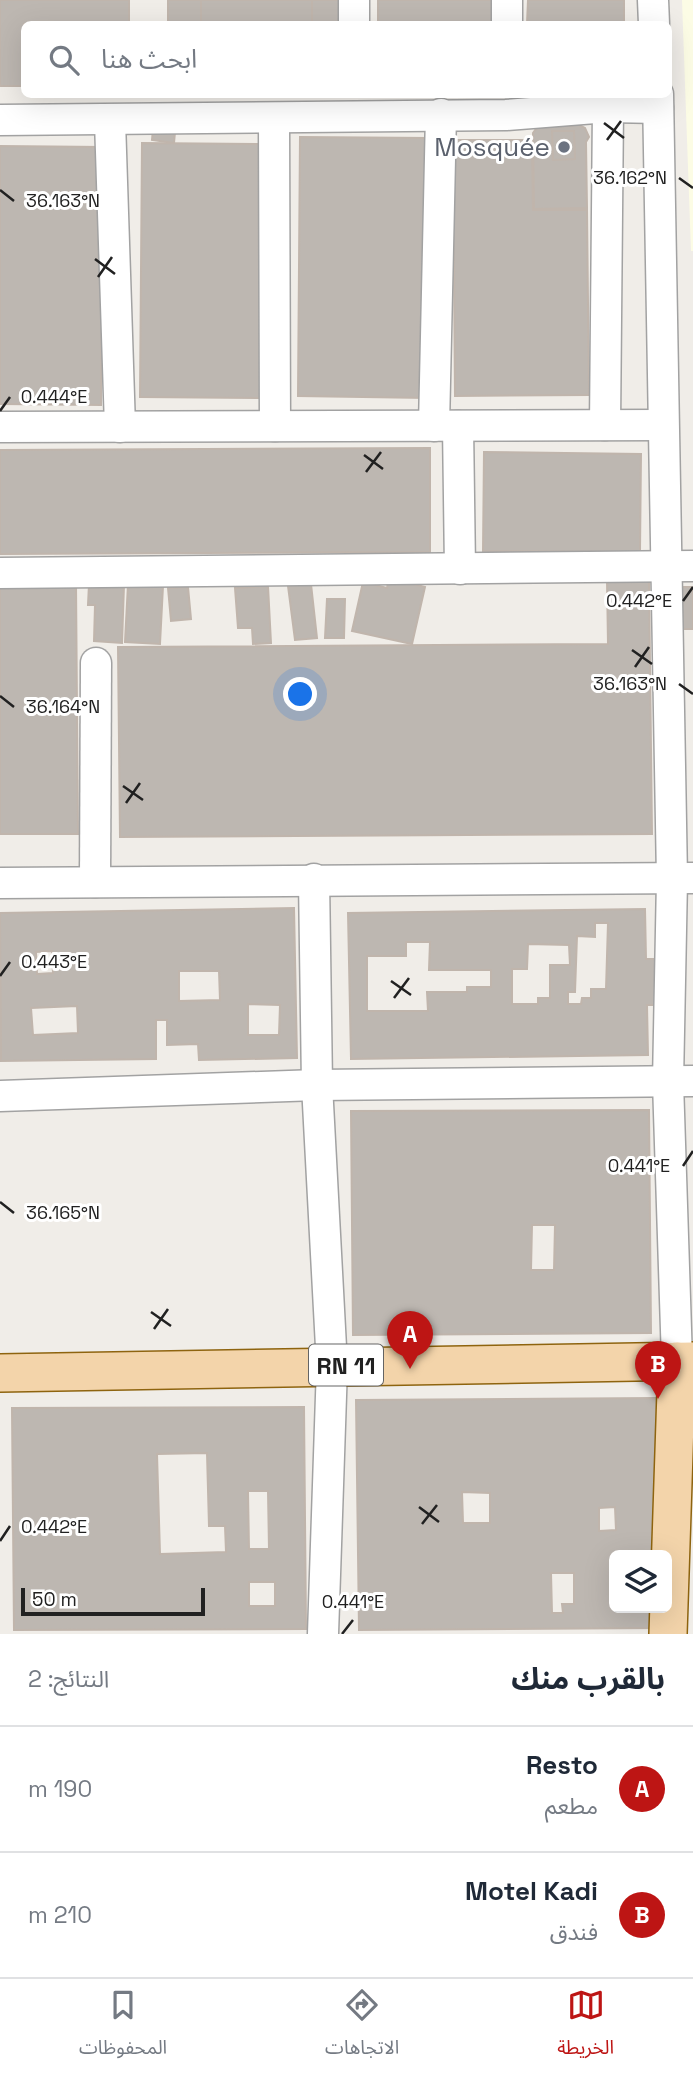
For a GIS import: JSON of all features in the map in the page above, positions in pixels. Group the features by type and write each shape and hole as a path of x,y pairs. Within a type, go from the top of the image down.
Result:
{"main road":[{"name":"RN 11","path":"0,1373 685,1361"},
{"path":"668,1634 685,1361"}],"street":[{"path":"354,0 354,21"},
{"path":"507,0 507,21"},
{"path":"653,0 654,21"},
{"path":"0,120 274,118 354,106 441,114 506,104 608,107 658,101 662,425 679,566 682,879 680,1081 685,1361"},
{"path":"606,425 608,107"},
{"path":"441,114 446,426 460,569"},
{"path":"274,118 275,426"},
{"path":"110,121 120,427"},
{"path":"0,427 662,425"},
{"path":"0,573 679,566"},
{"path":"95,882 96,663"},
{"path":"0,883 314,878 377,883 682,879"},
{"path":"314,878 317,1085 332,1366 323,1634"},
{"path":"0,1096 317,1085 680,1081"}],"shaded area":[{"path":"682,0 693,0 693,251 691,251"}],"building":[{"path":"0,0 129,0 129,21 21,21 21,86 0,86"},
{"path":"168,0 201,0 201,21 168,21"},
{"path":"201,0 312,0 312,21 201,21"},
{"path":"312,0 346,0 346,21 312,21"},
{"path":"378,0 496,0 496,21 378,21"},
{"path":"528,0 624,0 624,21 527,21"},
{"path":"573,122 585,128 589,137 586,142 587,208 534,209 533,133 538,126 573,126"},
{"path":"153,129 175,132 174,143 152,140"},
{"path":"552,131 574,131 575,159 553,160"},
{"path":"300,137 429,138 427,398 298,396"},
{"path":"453,140 532,140 533,210 587,210 589,395 455,396"},
{"path":"142,143 269,144 267,398 140,397"},
{"path":"0,146 103,147 101,405 0,404"},
{"path":"430,448 430,552 0,554 0,450"},
{"path":"484,452 641,454 640,552 483,551"},
{"path":"389,578 425,587 412,644 352,631 363,582 387,588"},
{"path":"607,580 649,580 652,834 120,837 118,647 608,644"},
{"path":"76,583 78,834 0,834 0,584"},
{"path":"89,584 124,585 122,643 94,641 95,605 88,605"},
{"path":"128,584 163,586 160,644 125,642"},
{"path":"311,584 317,638 295,640 288,586"},
{"path":"268,586 271,643 253,644 252,628 238,628 235,588"},
{"path":"188,587 191,619 171,621 168,588"},
{"path":"682,587 693,587 693,629 683,629"},
{"path":"327,599 345,599 344,638 325,638"},
{"path":"294,908 297,1058 199,1060 198,1044 167,1045 167,1020 156,1020 156,1059 1,1061 0,913","holes":["52,951 53,973 37,974 36,952","179,971 219,971 220,1000 179,1001","248,1004 280,1005 279,1035 248,1035","77,1006 78,1033 33,1035 31,1008"]},
{"path":"645,909 646,959 656,959 657,1005 647,1005 648,1055 351,1059 348,913","holes":["595,923 608,923 606,989 591,989 591,998 582,998 581,1004 568,1004 568,992 575,992 577,936 595,937","406,942 430,942 429,970 491,970 491,987 467,987 467,992 427,992 428,1011 367,1011 367,956 406,956","528,944 569,945 570,965 550,965 550,998 538,998 538,1004 512,1004 512,969 527,969"]},
{"path":"649,1110 651,1333 353,1335 351,1111","holes":["532,1225 555,1225 554,1270 531,1270"]},
{"path":"656,1398 658,1550 609,1550 609,1613 659,1613 659,1628 359,1630 356,1400","holes":["462,1492 490,1493 490,1523 463,1523","615,1507 616,1530 599,1531 599,1508","551,1573 574,1573 574,1604 562,1604 563,1613 552,1613"]},
{"path":"304,1407 306,1629 14,1630 12,1408","holes":["207,1453 209,1526 225,1526 226,1552 160,1554 157,1454","248,1491 268,1491 269,1549 249,1549","249,1582 275,1582 275,1606 249,1606"]}],"place":[{"name":"Mosquée","path":"564,147"},
{"name":"Resto","path":"410,1369"},
{"name":"Motel Kadi","path":"658,1399"}]}
